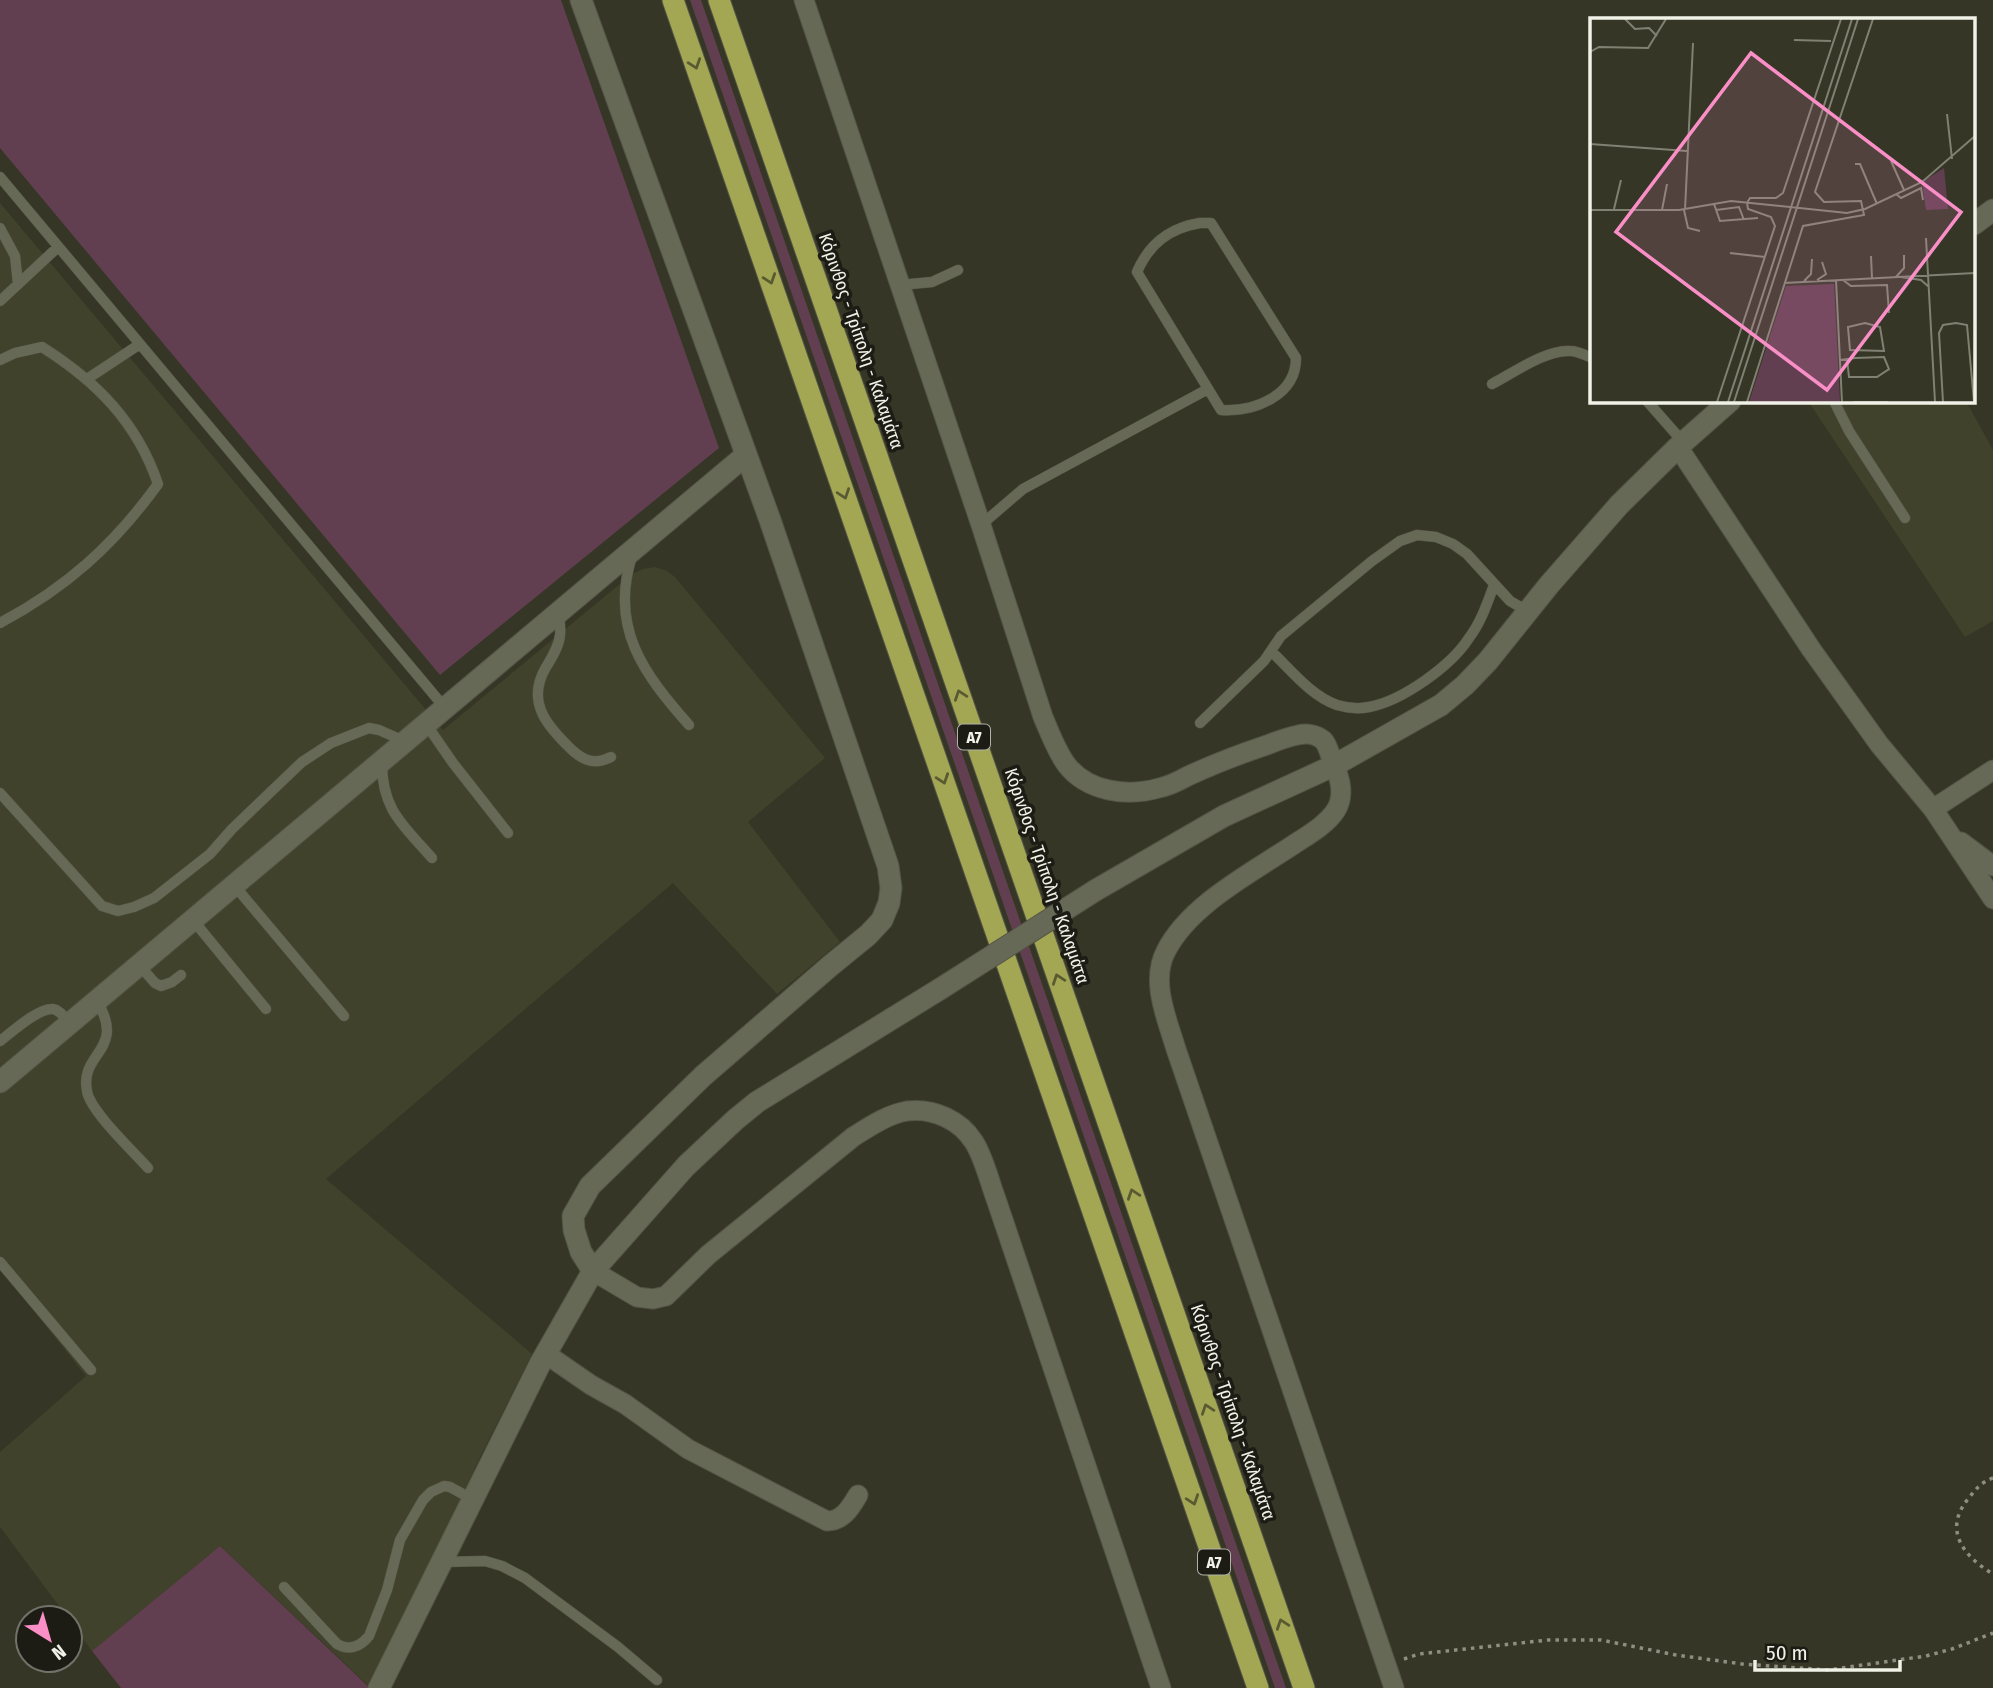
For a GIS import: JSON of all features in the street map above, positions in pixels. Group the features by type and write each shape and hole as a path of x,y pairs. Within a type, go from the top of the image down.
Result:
{"highway":[{"name":"Α7","path":"673,0 1258,1688"},
{"name":"Κόρινθος - Τρίπολη - Καλαμάτα","path":"719,0 1304,1688"}],"street":[{"path":"580,0 770,520 888,866 891,888 889,903 882,920 869,935 703,1076 590,1186 573,1216 581,1252 593,1271 637,1297 653,1299 666,1296 708,1255 853,1137 875,1124 906,1111 925,1111 947,1117 962,1126 975,1144 996,1199 1161,1688"},
{"path":"804,0 1043,717 1066,765 1085,781 1103,788 1137,792 1156,789 1227,758 1305,734 1312,734 1324,741 1335,765 1342,790 1335,812 1317,829 1199,911 1166,950 1160,968 1160,983 1176,1049 1394,1688"},
{"path":"1976,223 1993,210"},
{"path":"379,1688 546,1354 593,1271 686,1166 734,1120 757,1102 1096,890 1224,816 1335,765 1441,705 1488,661 1595,531 1681,444 1729,402"},
{"path":"1681,444 1772,592 1879,744 1933,809 1993,899"},
{"path":"0,1082 746,455"},
{"path":"1933,809 1993,770"},
{"path":"1949,833 1993,866"},
{"path":"546,1354 625,1404 688,1449 827,1521 834,1521 847,1513 859,1495"}],"lane":[{"path":"0,177 445,708"},
{"path":"1200,223 1211,223 1296,358 1296,372 1289,383 1269,400 1258,405 1246,409 1221,410 1208,389 1137,272 1149,250 1158,241 1178,228 1200,223"},
{"path":"0,228 15,256 19,284"},
{"path":"0,301 58,247"},
{"path":"900,285 932,282 958,270"},
{"path":"87,379 140,344"},
{"path":"0,360 15,353 42,347 70,364 119,411 141,443 158,484 138,512 92,561 46,596 0,623"},
{"path":"1492,384 1552,353 1567,350 1590,357"},
{"path":"981,525 1023,489 1208,389"},
{"path":"1648,402 1681,444"},
{"path":"1834,402 1849,431 1905,518"},
{"path":"1200,723 1264,662 1281,636 1399,541 1417,535 1436,537 1453,544 1467,554 1510,601 1528,611"},
{"path":"634,549 626,573 625,611 628,630 638,657 661,693 689,725"},
{"path":"1271,651 1311,689 1335,704 1368,708 1387,701 1435,675 1468,640 1484,613 1494,585"},
{"path":"559,612 561,634 558,646 536,689 537,700 553,730 580,758 594,762 611,757"},
{"path":"426,724 508,833"},
{"path":"0,793 102,905 118,911 154,898 195,867 302,762 331,743 369,728 404,742"},
{"path":"382,761 382,780 387,801 432,858"},
{"path":"234,885 344,1016"},
{"path":"193,920 266,1009"},
{"path":"139,965 161,986 181,975"},
{"path":"96,1000 107,1020 107,1033 105,1043 87,1075 87,1092 102,1116 148,1168"},
{"path":"0,1041 34,1015 49,1009 57,1010 70,1023"},
{"path":"0,1262 91,1370"},
{"path":"284,1587 337,1644 352,1648 369,1636 387,1590 400,1540 423,1500 431,1492 444,1486 472,1499"},
{"path":"441,1562 485,1561 525,1578 618,1647 657,1680"}],"path":[{"path":"1993,1478 1981,1482 1958,1515 1956,1534 1976,1563 1993,1574"},
{"path":"1386,1666 1419,1654 1548,1640 1601,1640 1728,1662 1828,1670 1926,1656 1993,1633"}],"shaded area":[{"path":"0,0 561,0 719,448 440,675 0,148"},
{"path":"690,0 701,0 1286,1688 1275,1688"},
{"path":"0,203 443,730 632,574 655,567 675,577 825,758 748,822 840,942 777,994 673,883 326,1179 532,1354 371,1688 220,1546 92,1651 84,1640 84,1604 58,1604 0,1527 0,1452 86,1376 0,1269"},
{"path":"1809,402 1967,402 1993,450 1993,621 1965,637"},
{"path":"220,1546 370,1688 121,1688 92,1651"}]}
